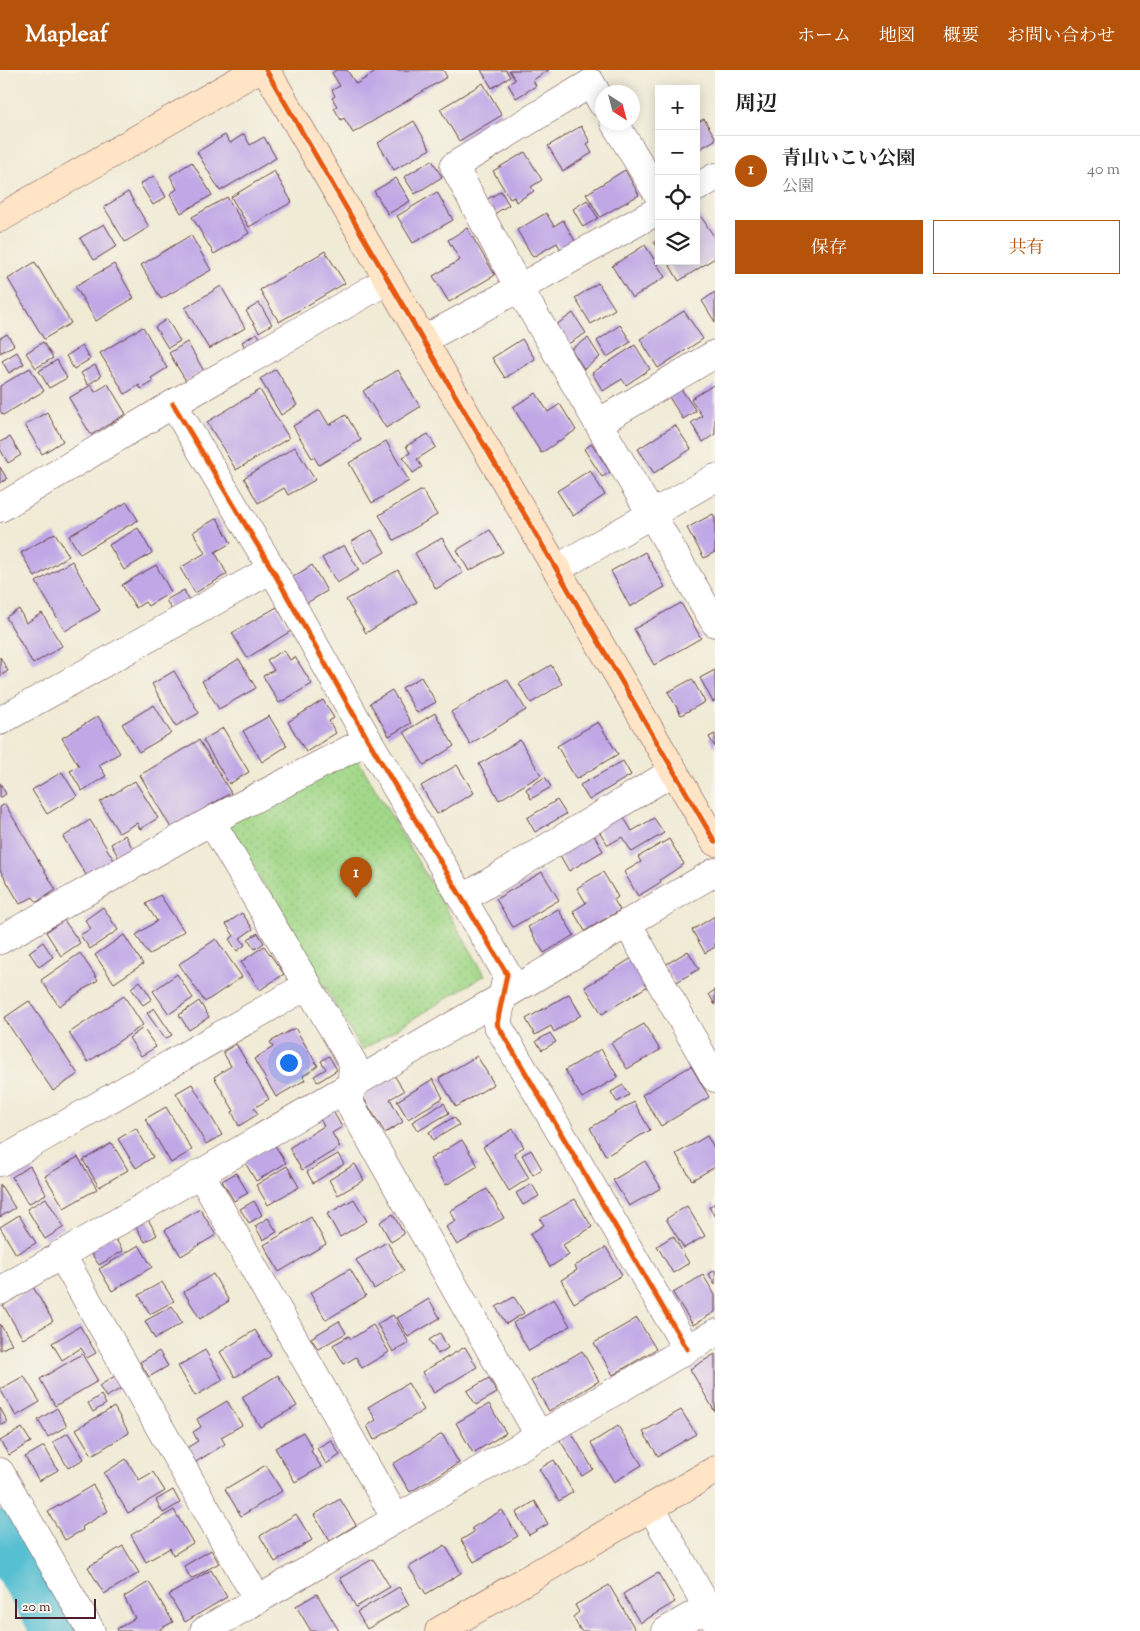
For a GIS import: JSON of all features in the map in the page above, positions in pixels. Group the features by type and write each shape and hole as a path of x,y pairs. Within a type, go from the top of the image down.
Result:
{"street":[{"path":"0,218 257,70"},
{"path":"266,70 715,842"},
{"path":"595,90 591,83 454,166 519,288 715,624"},
{"path":"619,130 655,189"},
{"path":"700,186 715,177"},
{"path":"423,340 655,212"},
{"path":"0,508 173,404 388,280"},
{"path":"598,423 715,354"},
{"path":"173,404 272,569 368,740 508,974 496,1024 687,1349"},
{"path":"556,569 715,478"},
{"path":"0,721 272,569"},
{"path":"0,940 211,822 368,740"},
{"path":"462,899 674,771"},
{"path":"211,822 353,1063 350,1104 539,1435"},
{"path":"0,1291 715,872"},
{"path":"627,923 715,1078"},
{"path":"0,1162 308,986"},
{"path":"200,1173 396,1519"},
{"path":"61,1254 258,1600"},
{"path":"204,1631 715,1332"},
{"path":"439,1631 715,1470"},
{"path":"0,1472 91,1631"},
{"path":"651,1508 711,1614 666,1631"}],"green space":[{"path":"354,753 485,975 362,1050 226,821"}],"building":[{"path":"336,70 347,70 356,84 379,70 443,70 447,77 353,133 344,118 341,120 334,108 337,106 332,98 335,96 332,90 340,86 332,73"},
{"path":"481,70 506,70 510,77 492,88"},
{"path":"509,70 549,70 533,80 536,86 516,98 508,84 515,80"},
{"path":"483,83 502,115 459,141 440,109"},
{"path":"704,119 715,140 700,149 700,130 700,121"},
{"path":"414,121 430,149 394,170 378,143"},
{"path":"581,126 590,142 587,144 592,153 563,171 548,146"},
{"path":"244,134 250,145 264,137 276,158 220,191 197,152 225,135 230,143"},
{"path":"525,152 542,180 531,187 534,191 516,202 514,197 510,199 493,171"},
{"path":"432,160 442,177 415,194 404,177"},
{"path":"192,162 212,195 181,213 170,194 177,189 170,176"},
{"path":"625,170 639,195 600,217 586,194"},
{"path":"274,171 292,202 249,227 231,197"},
{"path":"154,176 166,197 153,205 140,184"},
{"path":"396,178 410,201 388,214 374,191"},
{"path":"501,191 509,205 494,214 486,200"},
{"path":"128,192 149,227 125,242 104,207"},
{"path":"437,192 453,220 413,243 397,216"},
{"path":"227,197 249,233 214,254 192,217"},
{"path":"587,200 598,218 583,227 573,209"},
{"path":"546,213 554,226 563,220 575,241 561,250 557,243 533,257 517,230"},
{"path":"700,215 715,238 715,258 679,281 669,265 700,265"},
{"path":"104,224 117,246 94,260 80,238"},
{"path":"467,228 495,275 449,302 433,276 460,260 448,240"},
{"path":"191,235 211,270 161,299 141,265"},
{"path":"645,245 655,261 655,265 658,265 665,277 632,298 612,266"},
{"path":"325,251 345,283 279,322 260,290"},
{"path":"35,262 71,323 44,339 8,279"},
{"path":"114,264 134,298 96,321 75,286"},
{"path":"598,283 615,309 591,324 575,298"},
{"path":"221,286 245,328 209,349 185,308"},
{"path":"715,292 715,322 702,301"},
{"path":"259,303 272,324 259,332 246,311"},
{"path":"684,311 703,339 658,368 640,339"},
{"path":"573,313 586,333 568,344 556,325"},
{"path":"167,319 180,341 168,348 155,327"},
{"path":"620,325 631,342 607,357 597,341"},
{"path":"143,327 167,368 151,378 153,382 141,389 139,385 125,394 100,353"},
{"path":"257,333 265,346 249,356 242,342"},
{"path":"7,334 14,345 0,353 0,338"},
{"path":"588,338 600,357 584,369 571,349"},
{"path":"522,339 535,359 505,378 492,358"},
{"path":"43,342 53,358 36,368 26,353"},
{"path":"187,342 204,371 186,381 169,353"},
{"path":"635,345 650,369 626,385 622,379 603,391 592,373"},
{"path":"82,346 90,359 74,369 66,356"},
{"path":"17,352 24,364 9,373 2,361"},
{"path":"57,360 67,378 49,388 39,371"},
{"path":"95,365 101,376 88,385 81,373"},
{"path":"30,368 44,391 3,415 0,411 0,386"},
{"path":"276,369 297,405 281,415 260,379"},
{"path":"398,370 420,407 386,428 363,391"},
{"path":"108,384 126,414 91,435 69,398 91,385 95,392"},
{"path":"715,384 715,434 703,442 691,423 702,416 691,399"},
{"path":"679,386 696,411 683,419 667,394"},
{"path":"260,390 289,438 236,470 207,422"},
{"path":"536,393 548,412 560,404 576,430 541,453 513,407"},
{"path":"320,410 329,425 346,415 361,440 319,465 314,457 312,458 293,426"},
{"path":"47,412 63,441 42,454 25,425"},
{"path":"675,425 691,449 654,473 638,449"},
{"path":"428,434 436,447 417,459 422,467 413,473 403,457 410,453 406,446"},
{"path":"10,437 21,455 8,463 0,449 0,442"},
{"path":"386,441 409,481 372,503 349,463"},
{"path":"592,444 610,472 602,477 584,449"},
{"path":"295,447 315,480 288,495 284,488 258,503 244,478"},
{"path":"0,467 7,479 0,483"},
{"path":"590,470 605,495 573,516 557,491"},
{"path":"422,490 437,515 394,540 379,515"},
{"path":"127,502 138,520 80,554 69,536"},
{"path":"713,514 715,518 715,552 704,558 687,528"},
{"path":"217,518 231,543 215,552 227,574 195,593 180,568 205,553 193,532"},
{"path":"138,528 152,553 124,570 109,545"},
{"path":"372,530 385,552 364,564 351,542"},
{"path":"490,530 503,552 469,571 457,550"},
{"path":"55,533 69,556 35,577 21,553"},
{"path":"442,538 463,573 436,589 415,553"},
{"path":"344,545 359,570 337,583 322,558"},
{"path":"645,552 665,587 630,607 611,571"},
{"path":"72,561 100,610 65,631 36,582"},
{"path":"156,565 171,592 148,606 145,602 136,608 122,585"},
{"path":"312,565 327,591 305,604 290,579"},
{"path":"398,570 417,602 366,633 346,600"},
{"path":"184,590 189,600 172,610 166,600"},
{"path":"681,603 701,638 654,665 634,629"},
{"path":"277,607 291,631 247,658 232,633"},
{"path":"19,609 26,623 42,613 62,646 33,664 6,617"},
{"path":"284,650 290,660 295,657 312,684 279,703 263,676 274,670 267,660"},
{"path":"0,657 8,671 0,676"},
{"path":"239,659 256,688 219,709 202,681"},
{"path":"551,665 562,684 531,703 519,684"},
{"path":"715,670 715,701 713,702 700,678"},
{"path":"174,671 199,713 176,726 152,684"},
{"path":"421,677 436,702 417,713 402,688"},
{"path":"507,679 526,710 470,744 451,712"},
{"path":"692,679 705,702 681,715 668,692"},
{"path":"392,690 411,723 389,736 370,703"},
{"path":"323,700 334,718 329,721 336,733 306,752 288,722"},
{"path":"154,705 171,733 139,752 122,724"},
{"path":"435,713 454,746 424,765 404,732"},
{"path":"98,716 120,753 99,765 106,776 82,791 70,771 79,766 62,738"},
{"path":"269,716 287,746 262,762 243,731"},
{"path":"598,722 618,754 576,779 557,746"},
{"path":"223,728 249,772 229,784 203,740"},
{"path":"715,734 715,747 709,737"},
{"path":"199,740 231,793 171,828 140,775"},
{"path":"520,740 541,775 499,800 479,764"},
{"path":"623,761 631,775 589,800 580,785"},
{"path":"457,765 474,793 437,814 421,786"},
{"path":"62,772 77,796 47,814 32,790"},
{"path":"545,777 551,787 531,799 526,789"},
{"path":"135,781 158,818 140,829 137,823 119,833 100,802"},
{"path":"0,783 6,794 0,798"},
{"path":"557,800 566,814 535,832 527,818"},
{"path":"5,804 56,890 37,902 33,897 20,904 0,870 0,807"},
{"path":"621,813 632,831 654,818 664,833 632,852 622,837 608,845 597,828"},
{"path":"90,820 115,862 88,878 63,837"},
{"path":"591,830 603,851 569,871 557,850"},
{"path":"125,835 133,849 119,858 111,844"},
{"path":"669,839 684,864 660,880 661,882 638,896 624,872 641,862 638,857"},
{"path":"542,872 559,900 513,927 496,899"},
{"path":"603,872 618,897 614,900 620,910 585,931 573,911 586,903 577,888"},
{"path":"160,895 184,931 149,955 136,935 157,921 146,904"},
{"path":"103,907 118,930 90,949 80,935 91,929 85,920"},
{"path":"558,909 574,935 544,953 528,927"},
{"path":"242,913 253,929 240,938 245,945 237,951 229,939 234,936 226,924"},
{"path":"715,916 715,947 705,953 692,930"},
{"path":"64,920 80,943 61,956 46,932"},
{"path":"258,933 264,943 255,949 248,939"},
{"path":"124,935 143,964 114,983 95,955"},
{"path":"216,939 242,977 205,1002 179,964"},
{"path":"43,942 53,957 39,967 29,952"},
{"path":"264,946 284,974 260,990 241,962"},
{"path":"688,951 699,969 675,983 665,965"},
{"path":"80,953 98,980 59,1006 41,980"},
{"path":"632,958 648,986 602,1014 585,987"},
{"path":"177,974 193,998 169,1014 153,991"},
{"path":"140,981 152,999 143,1005 131,988"},
{"path":"715,990 715,1005 709,994"},
{"path":"569,994 581,1015 554,1032 551,1026 535,1035 526,1019"},
{"path":"124,996 143,1025 88,1062 69,1033"},
{"path":"29,1001 78,1074 53,1091 4,1018"},
{"path":"199,1001 209,1017 189,1030 179,1015"},
{"path":"154,1008 172,1035 165,1039 147,1013"},
{"path":"644,1024 660,1050 627,1069 611,1043"},
{"path":"143,1028 156,1047 141,1056 129,1038"},
{"path":"295,1028 318,1066 303,1076 305,1080 276,1097 254,1059 273,1047 270,1042"},
{"path":"550,1033 556,1042 542,1050 536,1041"},
{"path":"236,1044 269,1099 254,1108 258,1114 239,1126 232,1112 234,1111 214,1077 231,1066 223,1052"},
{"path":"601,1049 618,1077 582,1098 565,1070"},
{"path":"329,1056 337,1070 318,1082 314,1076 326,1069 321,1061"},
{"path":"477,1056 494,1084 456,1107 439,1078"},
{"path":"691,1066 709,1097 661,1126 642,1095"},
{"path":"392,1072 404,1091 390,1099 403,1122 385,1133 360,1092"},
{"path":"433,1079 443,1098 408,1119 397,1101"},
{"path":"192,1084 222,1135 206,1144 176,1093"},
{"path":"623,1085 629,1095 617,1102 611,1092"},
{"path":"634,1102 650,1130 606,1156 590,1128"},
{"path":"444,1103 449,1113 418,1131 412,1122"},
{"path":"330,1106 342,1127 332,1133 340,1147 302,1170 289,1148 324,1126 317,1114"},
{"path":"166,1107 192,1150 171,1163 145,1119"},
{"path":"454,1117 459,1125 433,1140 429,1132"},
{"path":"136,1128 153,1157 136,1168 118,1139"},
{"path":"513,1129 524,1147 514,1153 529,1178 509,1191 483,1147"},
{"path":"707,1136 715,1149 715,1167 692,1180 676,1154"},
{"path":"462,1140 478,1166 446,1185 430,1159"},
{"path":"112,1143 128,1170 99,1187 83,1160"},
{"path":"274,1144 286,1163 256,1181 244,1161"},
{"path":"531,1150 542,1169 533,1175 522,1155"},
{"path":"338,1154 344,1164 313,1183 307,1172"},
{"path":"78,1157 97,1189 64,1208 45,1176"},
{"path":"645,1161 661,1188 629,1206 613,1180"},
{"path":"355,1164 364,1180 338,1195 329,1180"},
{"path":"30,1166 46,1194 28,1204 12,1177"},
{"path":"287,1166 299,1187 268,1205 256,1185"},
{"path":"236,1173 248,1193 234,1201 222,1181"},
{"path":"0,1184 15,1208 0,1217"},
{"path":"532,1184 539,1196 523,1205 516,1193"},
{"path":"487,1189 504,1218 457,1245 446,1227 456,1221 450,1211"},
{"path":"46,1198 64,1227 45,1239 27,1209"},
{"path":"354,1199 367,1221 340,1237 327,1214"},
{"path":"575,1199 592,1227 563,1245 569,1255 550,1267 530,1234 544,1225 540,1219"},
{"path":"254,1201 262,1215 249,1223 240,1209"},
{"path":"715,1203 715,1217 709,1207"},
{"path":"687,1206 705,1236 684,1248 666,1219"},
{"path":"200,1209 216,1235 181,1256 165,1230"},
{"path":"393,1214 404,1234 391,1242 380,1222"},
{"path":"19,1215 36,1243 16,1254 0,1227"},
{"path":"146,1216 157,1235 145,1242 134,1224"},
{"path":"311,1217 326,1244 279,1272 264,1245"},
{"path":"268,1218 277,1232 263,1240 255,1226"},
{"path":"113,1235 123,1251 99,1265 89,1250"},
{"path":"673,1236 689,1263 673,1273 657,1246"},
{"path":"387,1242 404,1271 374,1289 356,1260"},
{"path":"139,1245 152,1267 112,1291 99,1269"},
{"path":"606,1247 622,1275 574,1303 561,1280 577,1270 575,1266"},
{"path":"350,1269 366,1296 326,1320 310,1293"},
{"path":"715,1270 715,1285 709,1274"},
{"path":"213,1274 229,1301 200,1319 184,1292"},
{"path":"703,1275 715,1295 715,1312 693,1325 673,1293"},
{"path":"162,1282 174,1301 150,1314 139,1295"},
{"path":"33,1287 53,1321 23,1339 3,1305"},
{"path":"514,1297 524,1313 506,1324 496,1307"},
{"path":"429,1299 440,1318 408,1337 397,1318"},
{"path":"554,1299 570,1326 529,1351 513,1323"},
{"path":"172,1306 182,1323 155,1339 145,1321"},
{"path":"393,1315 409,1343 393,1352 377,1324"},
{"path":"637,1318 656,1349 613,1375 594,1343"},
{"path":"339,1321 346,1333 318,1349 311,1338"},
{"path":"0,1324 12,1344 0,1350"},
{"path":"373,1325 389,1352 362,1368 356,1357 344,1364 333,1345 349,1336 351,1339"},
{"path":"80,1326 96,1353 87,1358 81,1348 62,1360 52,1343"},
{"path":"255,1330 271,1356 235,1377 220,1352"},
{"path":"440,1333 448,1348 438,1354 429,1340"},
{"path":"465,1347 477,1367 434,1393 422,1372"},
{"path":"205,1350 223,1380 195,1396 178,1366"},
{"path":"159,1351 168,1366 149,1377 140,1362"},
{"path":"582,1351 599,1381 549,1411 531,1381"},
{"path":"82,1354 98,1381 55,1406 40,1379"},
{"path":"715,1354 715,1412 690,1369"},
{"path":"278,1375 297,1406 260,1427 242,1397"},
{"path":"24,1376 40,1402 16,1416 0,1389"},
{"path":"115,1376 122,1388 106,1397 99,1386"},
{"path":"489,1378 497,1393 476,1405 467,1391"},
{"path":"408,1383 424,1410 374,1440 367,1426 376,1420 368,1407"},
{"path":"101,1395 106,1404 93,1412 88,1403"},
{"path":"227,1401 242,1425 221,1437 225,1444 194,1463 185,1449 198,1441 193,1432 201,1427 197,1419"},
{"path":"489,1404 506,1433 473,1453 456,1423"},
{"path":"114,1407 129,1433 92,1455 76,1429"},
{"path":"0,1408 8,1422 0,1426"},
{"path":"57,1408 67,1426 48,1437 38,1420"},
{"path":"681,1410 696,1434 658,1456 643,1432"},
{"path":"618,1426 642,1465 614,1482 591,1443"},
{"path":"22,1428 31,1442 9,1455 0,1441"},
{"path":"570,1430 593,1469 582,1476 558,1437"},
{"path":"303,1432 313,1449 311,1451 321,1467 295,1482 275,1448"},
{"path":"68,1433 84,1459 68,1468 53,1442"},
{"path":"442,1434 459,1463 410,1492 393,1464"},
{"path":"331,1440 340,1455 326,1464 317,1448"},
{"path":"44,1446 58,1470 39,1481 25,1457"},
{"path":"126,1459 139,1480 153,1472 165,1491 128,1513 104,1473"},
{"path":"554,1460 573,1492 559,1501 539,1469"},
{"path":"266,1465 282,1491 241,1516 225,1489"},
{"path":"93,1485 108,1511 82,1527 83,1530 65,1540 48,1512"},
{"path":"173,1490 180,1503 163,1513 156,1500"},
{"path":"340,1499 356,1525 330,1541 314,1515"},
{"path":"535,1501 548,1524 529,1535 516,1513"},
{"path":"174,1510 193,1543 173,1555 170,1548 146,1562 131,1535"},
{"path":"502,1510 518,1536 474,1562 461,1540 474,1532 472,1528"},
{"path":"296,1514 312,1540 275,1562 260,1536"},
{"path":"445,1545 461,1573 426,1594 409,1567"},
{"path":"123,1546 139,1573 104,1594 88,1567"},
{"path":"211,1550 219,1563 191,1579 184,1566"},
{"path":"373,1559 390,1587 356,1607 340,1578"},
{"path":"211,1570 227,1597 185,1622 169,1595"},
{"path":"658,1573 675,1602 640,1623 623,1594"},
{"path":"149,1582 173,1622 160,1629 161,1631 118,1631 117,1629 135,1618 124,1597"},
{"path":"609,1585 635,1629 631,1631 581,1631 573,1617 579,1612 575,1605"},
{"path":"399,1587 409,1605 367,1629 357,1612"},
{"path":"317,1594 339,1631 311,1631 296,1606"}],"waterway":[{"path":"0,1534 57,1631"}],"cycle path":[{"path":"266,70 715,842"},
{"path":"173,404 272,569 368,740 507,974 497,1024 687,1349"}],"place":[{"name":"青山いこい公園","path":"356,898"}]}
